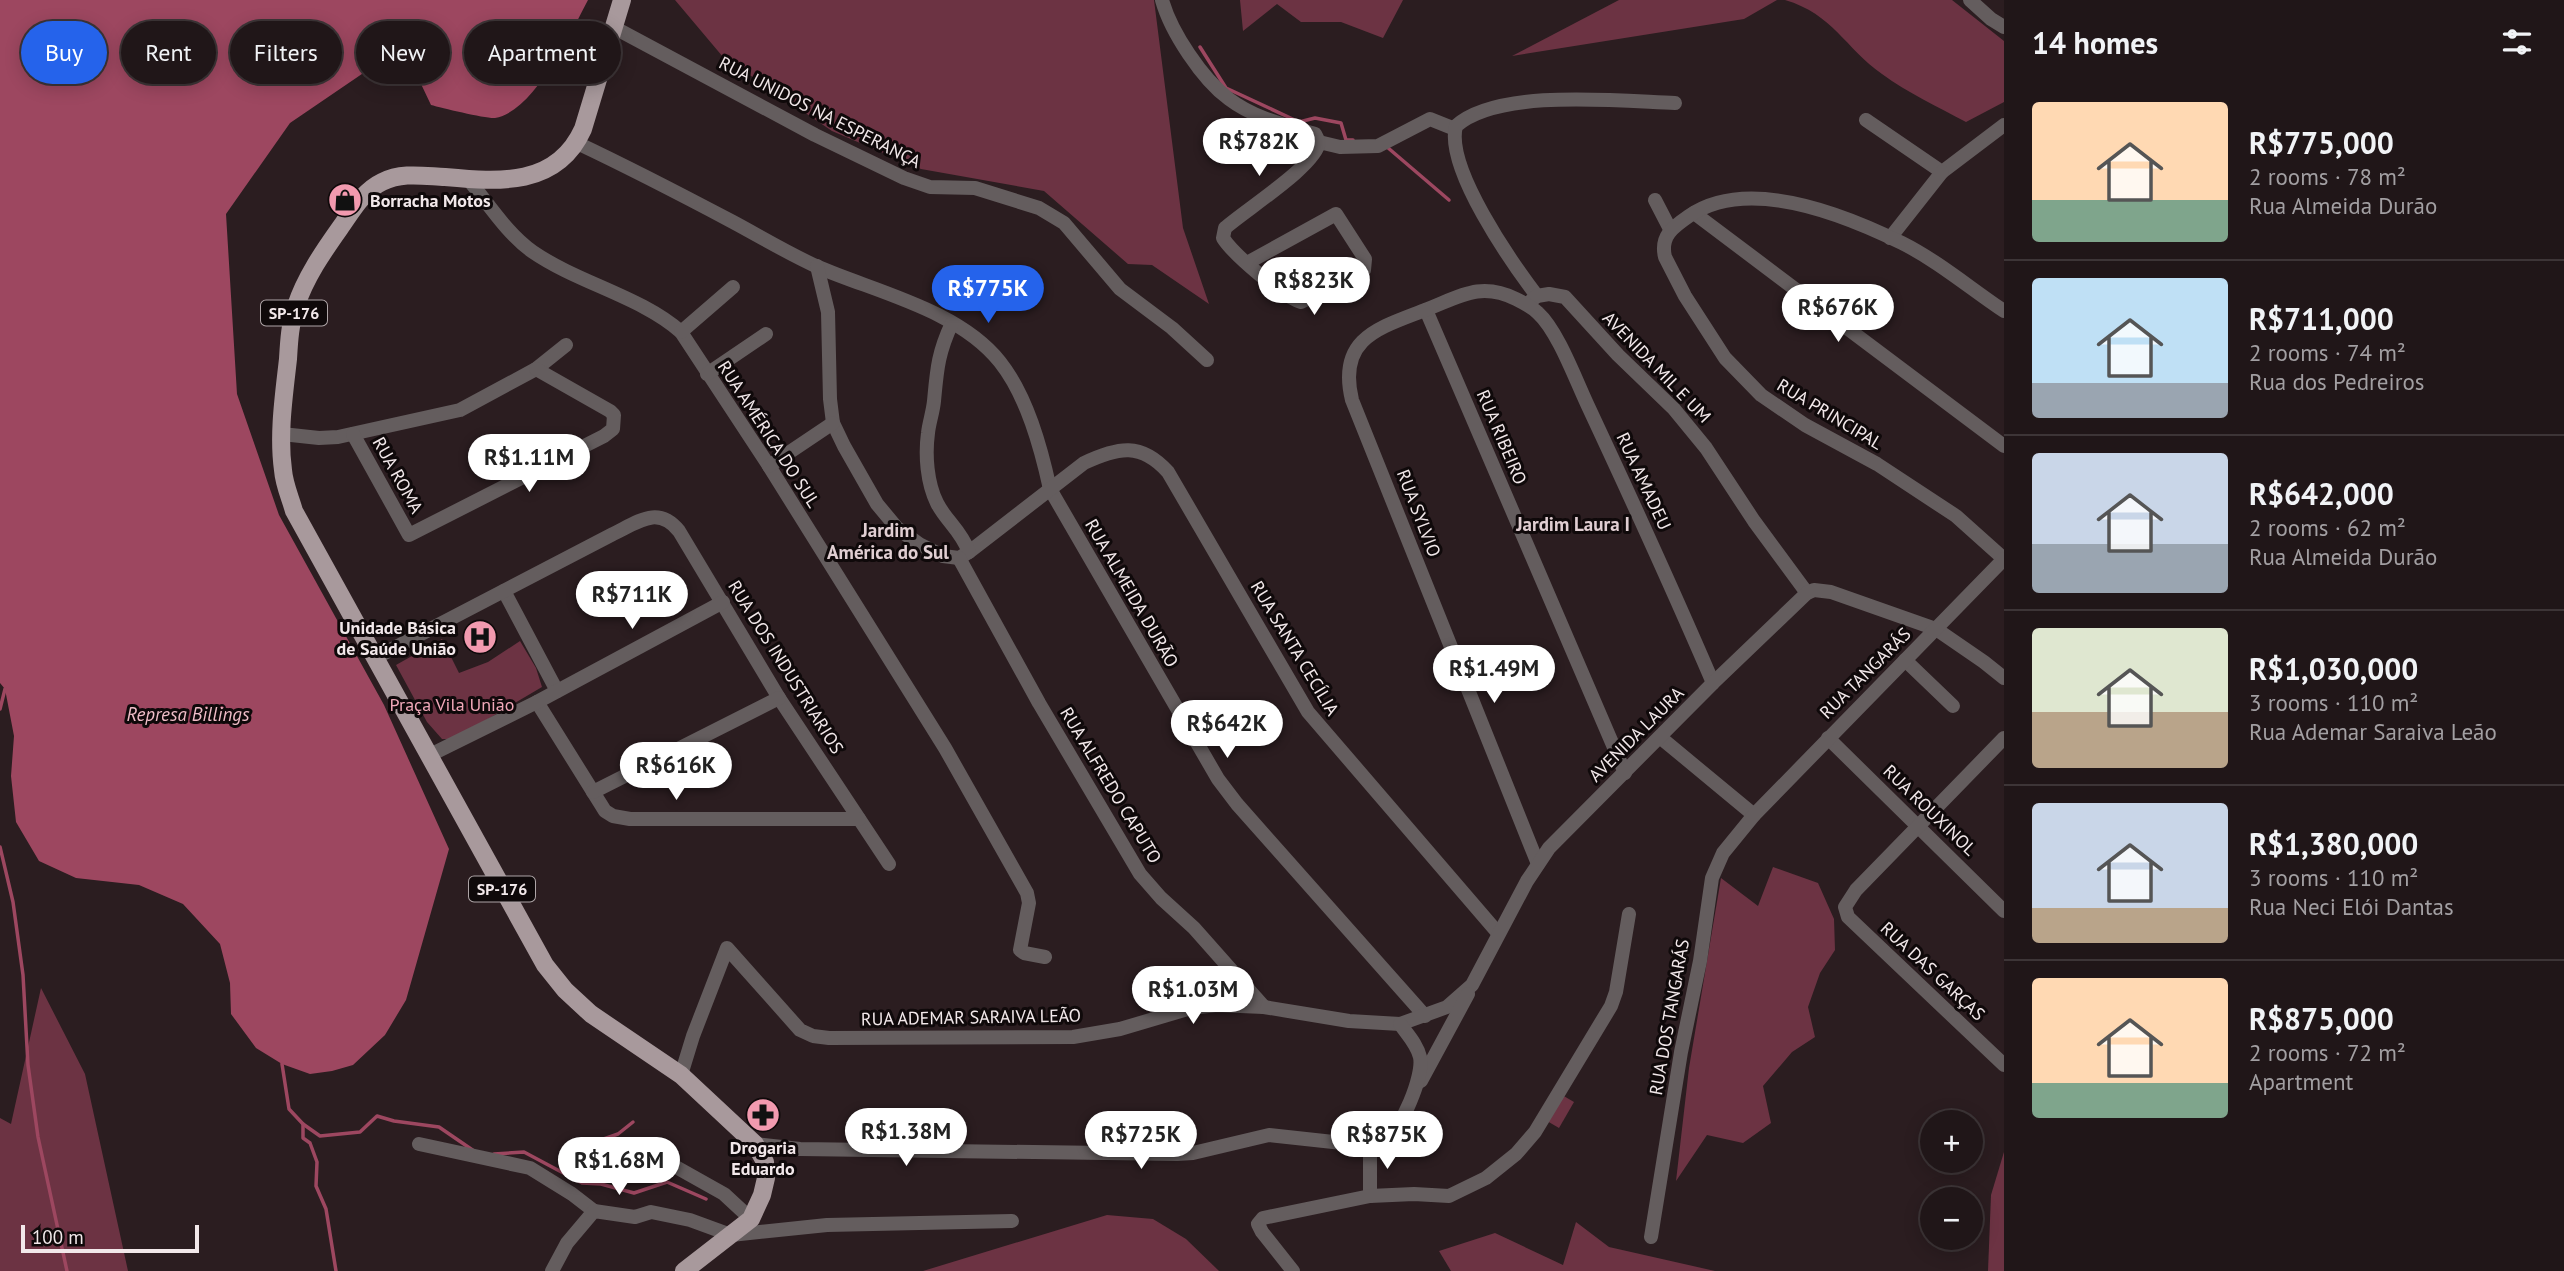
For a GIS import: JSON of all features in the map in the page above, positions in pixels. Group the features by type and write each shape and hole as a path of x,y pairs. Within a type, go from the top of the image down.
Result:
{"main road":[{"path":"617,21 622,0"},
{"path":"577,143 596,84"},
{"name":"SP-176","path":"577,143 559,161 529,177 468,179 411,174 382,182 369,191 305,282 295,309 288,353 282,434 283,473 294,511 545,965 565,990 591,1014 681,1075 755,1144 765,1162 766,1178 751,1219"},
{"path":"684,1271 751,1219"}],"street":[{"path":"1162,0 1178,39 1224,95 1271,121 1315,134 1319,142 1316,154 1301,170 1225,228 1222,235 1225,242 1247,262 1289,298 1301,302 1364,270 1365,259 1336,214 1247,262"},
{"path":"1970,0 2004,27"},
{"name":"RUA UNIDOS NA ESPERANÇA","path":"621,31 815,135 904,178 930,187 975,188 1039,208 1064,223 1120,289 1172,328 1207,360"},
{"path":"1455,128 1482,111 1501,106 1586,100 1675,103"},
{"path":"1319,142 1340,147 1383,143 1430,119 1455,128"},
{"path":"1866,120 1942,172"},
{"path":"1890,238 1942,172 2004,125"},
{"path":"1455,128 1456,149 1470,187 1532,300"},
{"name":"RUA ALMEIDA DURÃO","path":"577,143 648,177 817,266 899,298 952,323 976,338 999,360 1009,374 1038,438 1050,489 1218,779 1237,804 1425,1016"},
{"name":"RUA AMÉRICA DO SUL","path":"468,179 514,235 530,250 667,320 681,332 769,466 945,748 1027,893 1029,903 1020,950 1045,957"},
{"path":"1655,200 1670,229 1700,210 1744,198 1816,208 1916,251 2004,311"},
{"path":"1700,210 2004,446"},
{"name":"RUA PRINCIPAL","path":"1670,229 1664,244 1665,257 1709,334 1743,378 1761,395 1805,425 1877,464 1956,516 2004,559"},
{"path":"817,266 828,312 833,423 877,504 897,528 930,551 943,556 964,555"},
{"path":"681,332 733,287"},
{"name":"RUA SYLVIO","path":"1532,300 1482,290 1458,296 1386,325 1364,338 1355,354 1349,387 1538,864"},
{"name":"AVENIDA MIL E UM","path":"1532,300 1549,294 1565,297 1618,355 1674,409 1706,448 1754,521 1807,593"},
{"name":"RUA AMADEU","path":"1532,300 1555,336 1651,541 1713,683"},
{"name":"RUA RIBEIRO","path":"1426,310 1625,772"},
{"name":"RUA ALFREDO CAPUTO","path":"952,323 935,372 934,404 928,433 927,468 937,503 963,535 964,555 1039,703 1140,874 1161,898 1194,928 1264,1007"},
{"path":"707,374 766,334"},
{"path":"282,434 319,438 353,434 460,410 536,369 566,345"},
{"name":"RUA ROMA","path":"353,434 409,535 613,429 614,415 610,411 536,369"},
{"path":"769,466 833,423"},
{"name":"RUA SANTA CECÍLIA","path":"964,555 1084,463 1113,452 1127,450 1141,452 1160,464 1168,472 1308,712 1498,933"},
{"name":"RUA DOS INDUSTRIARIOS","path":"376,658 646,518 666,519 679,531 779,698 889,864"},
{"name":"RUA TANGARÁS","path":"1754,815 2004,559"},
{"path":"1807,593 1814,590 1831,592 1936,629 2004,678"},
{"path":"504,591 557,691"},
{"name":"AVENIDA LAURA","path":"1425,1016 1457,1001 1472,985 1498,933 1549,848 1807,593"},
{"path":"428,756 537,702 723,602"},
{"path":"1905,660 1953,706"},
{"path":"593,792 779,698"},
{"path":"537,702 593,792 606,811 613,816 630,820 859,819"},
{"path":"1661,738 1754,815"},
{"name":"RUA ROUXINOL","path":"1828,738 1918,826 2001,901"},
{"path":"1918,826 2004,738"},
{"name":"RUA DOS TANGARÁS","path":"1651,1237 1681,1052 1700,961 1712,877 1723,853 1754,815"},
{"name":"RUA DAS GARÇAS","path":"1918,826 1846,902 1845,912 2004,1065"},
{"path":"1293,1271 1262,1232 1258,1224 1263,1218 1370,1196 1449,1196 1486,1178 1516,1154 1535,1132 1611,1006 1616,992 1629,914"},
{"name":"RUA ADEMAR SARAIVA LEÃO","path":"681,1075 692,1036 727,948 800,1030 813,1036 829,1038 1073,1037 1120,1029 1191,1008 1217,1005 1264,1007 1349,1021 1400,1024 1425,1016"},
{"path":"755,1144 800,1149 1177,1154 1193,1153 1269,1135 1375,1145 1387,1140 1394,1131 1472,985"},
{"path":"1400,1024 1420,1054 1421,1062 1413,1094"},
{"path":"419,1144 530,1168 594,1211 635,1217 651,1212 690,1220 731,1234 827,1225 1012,1221"},
{"path":"1370,1196 1375,1145"},
{"path":"651,1153 724,1194 751,1219"},
{"path":"552,1271 567,1242 594,1211"}],"green space":[{"path":"675,0 1154,0 1183,228 1209,304 1152,265 1128,264 1044,191 921,169 832,131 723,57"},
{"path":"1240,0 1403,0 1383,38 1341,22 1301,22 1277,4 1243,31"},
{"path":"1619,0 1777,0 1744,19 1512,56"},
{"path":"1785,0 1952,0 2004,41 2004,102 1966,122 1892,81 1869,64 1827,23 1801,6"},
{"name":"Praça Vila União","path":"442,639 459,673 488,662 520,641 536,668 542,687 454,739 442,739 427,722 396,665"},
{"path":"1773,867 1818,883 1834,919 1835,950 1820,973 1808,1007 1815,1037 1792,1052 1763,1086 1771,1123 1743,1143 1707,1135 1676,1181 1689,1068 1721,878 1758,906"},
{"path":"41,988 85,1074 128,1271 0,1271 0,1118 11,1124"},
{"path":"1562,1095 1574,1102 1559,1128 1547,1121"},
{"path":"2004,1152 2004,1271 1988,1271 1991,1195"},
{"path":"1107,1215 1153,1219 1186,1239 1219,1271 923,1271"},
{"path":"1576,1222 1609,1247 1715,1271 1451,1271 1439,1251 1495,1233 1563,1265"}],"water":[{"name":"Represa Billings","path":"0,0 588,0 577,21 464,21 464,84 539,84 524,102 509,113 495,118 431,105 421,84 450,84 450,21 356,21 356,78 290,123 226,214 237,394 279,515 384,705 449,849 406,1000 385,1035 353,1065 332,1071 310,1074 282,1064 256,1048 231,1014 230,983 220,944 183,904 139,885 76,878 39,861 16,822 11,776 14,736 5,689 0,683"}],"waterway":[{"path":"1200,47 1226,88 1299,122 1315,118 1341,123 1346,140 1353,140"},
{"path":"1387,147 1449,200"},
{"path":"0,709 5,689"},
{"path":"0,847 13,902 23,975 28,1065 38,1137 67,1271"},
{"path":"282,1064 289,1109 303,1124 303,1138 310,1143 317,1162 316,1186 326,1209 336,1271"},
{"path":"303,1124 320,1136 360,1132 377,1116 439,1127 474,1151"},
{"path":"566,1173 598,1141 618,1134 633,1122"},
{"path":"494,1154 524,1152 582,1183 601,1184 634,1193 667,1182 706,1199"}],"place":[{"name":"Borracha Motos","path":"345,200"},
{"name":"Unidade Básica de Saúde União","path":"480,637"},
{"name":"Drogaria Eduardo","path":"763,1115"}],"district":[{"name":"Jardim Laura I","path":"1573,524"},
{"name":"Jardim América do Sul","path":"888,541"}]}
